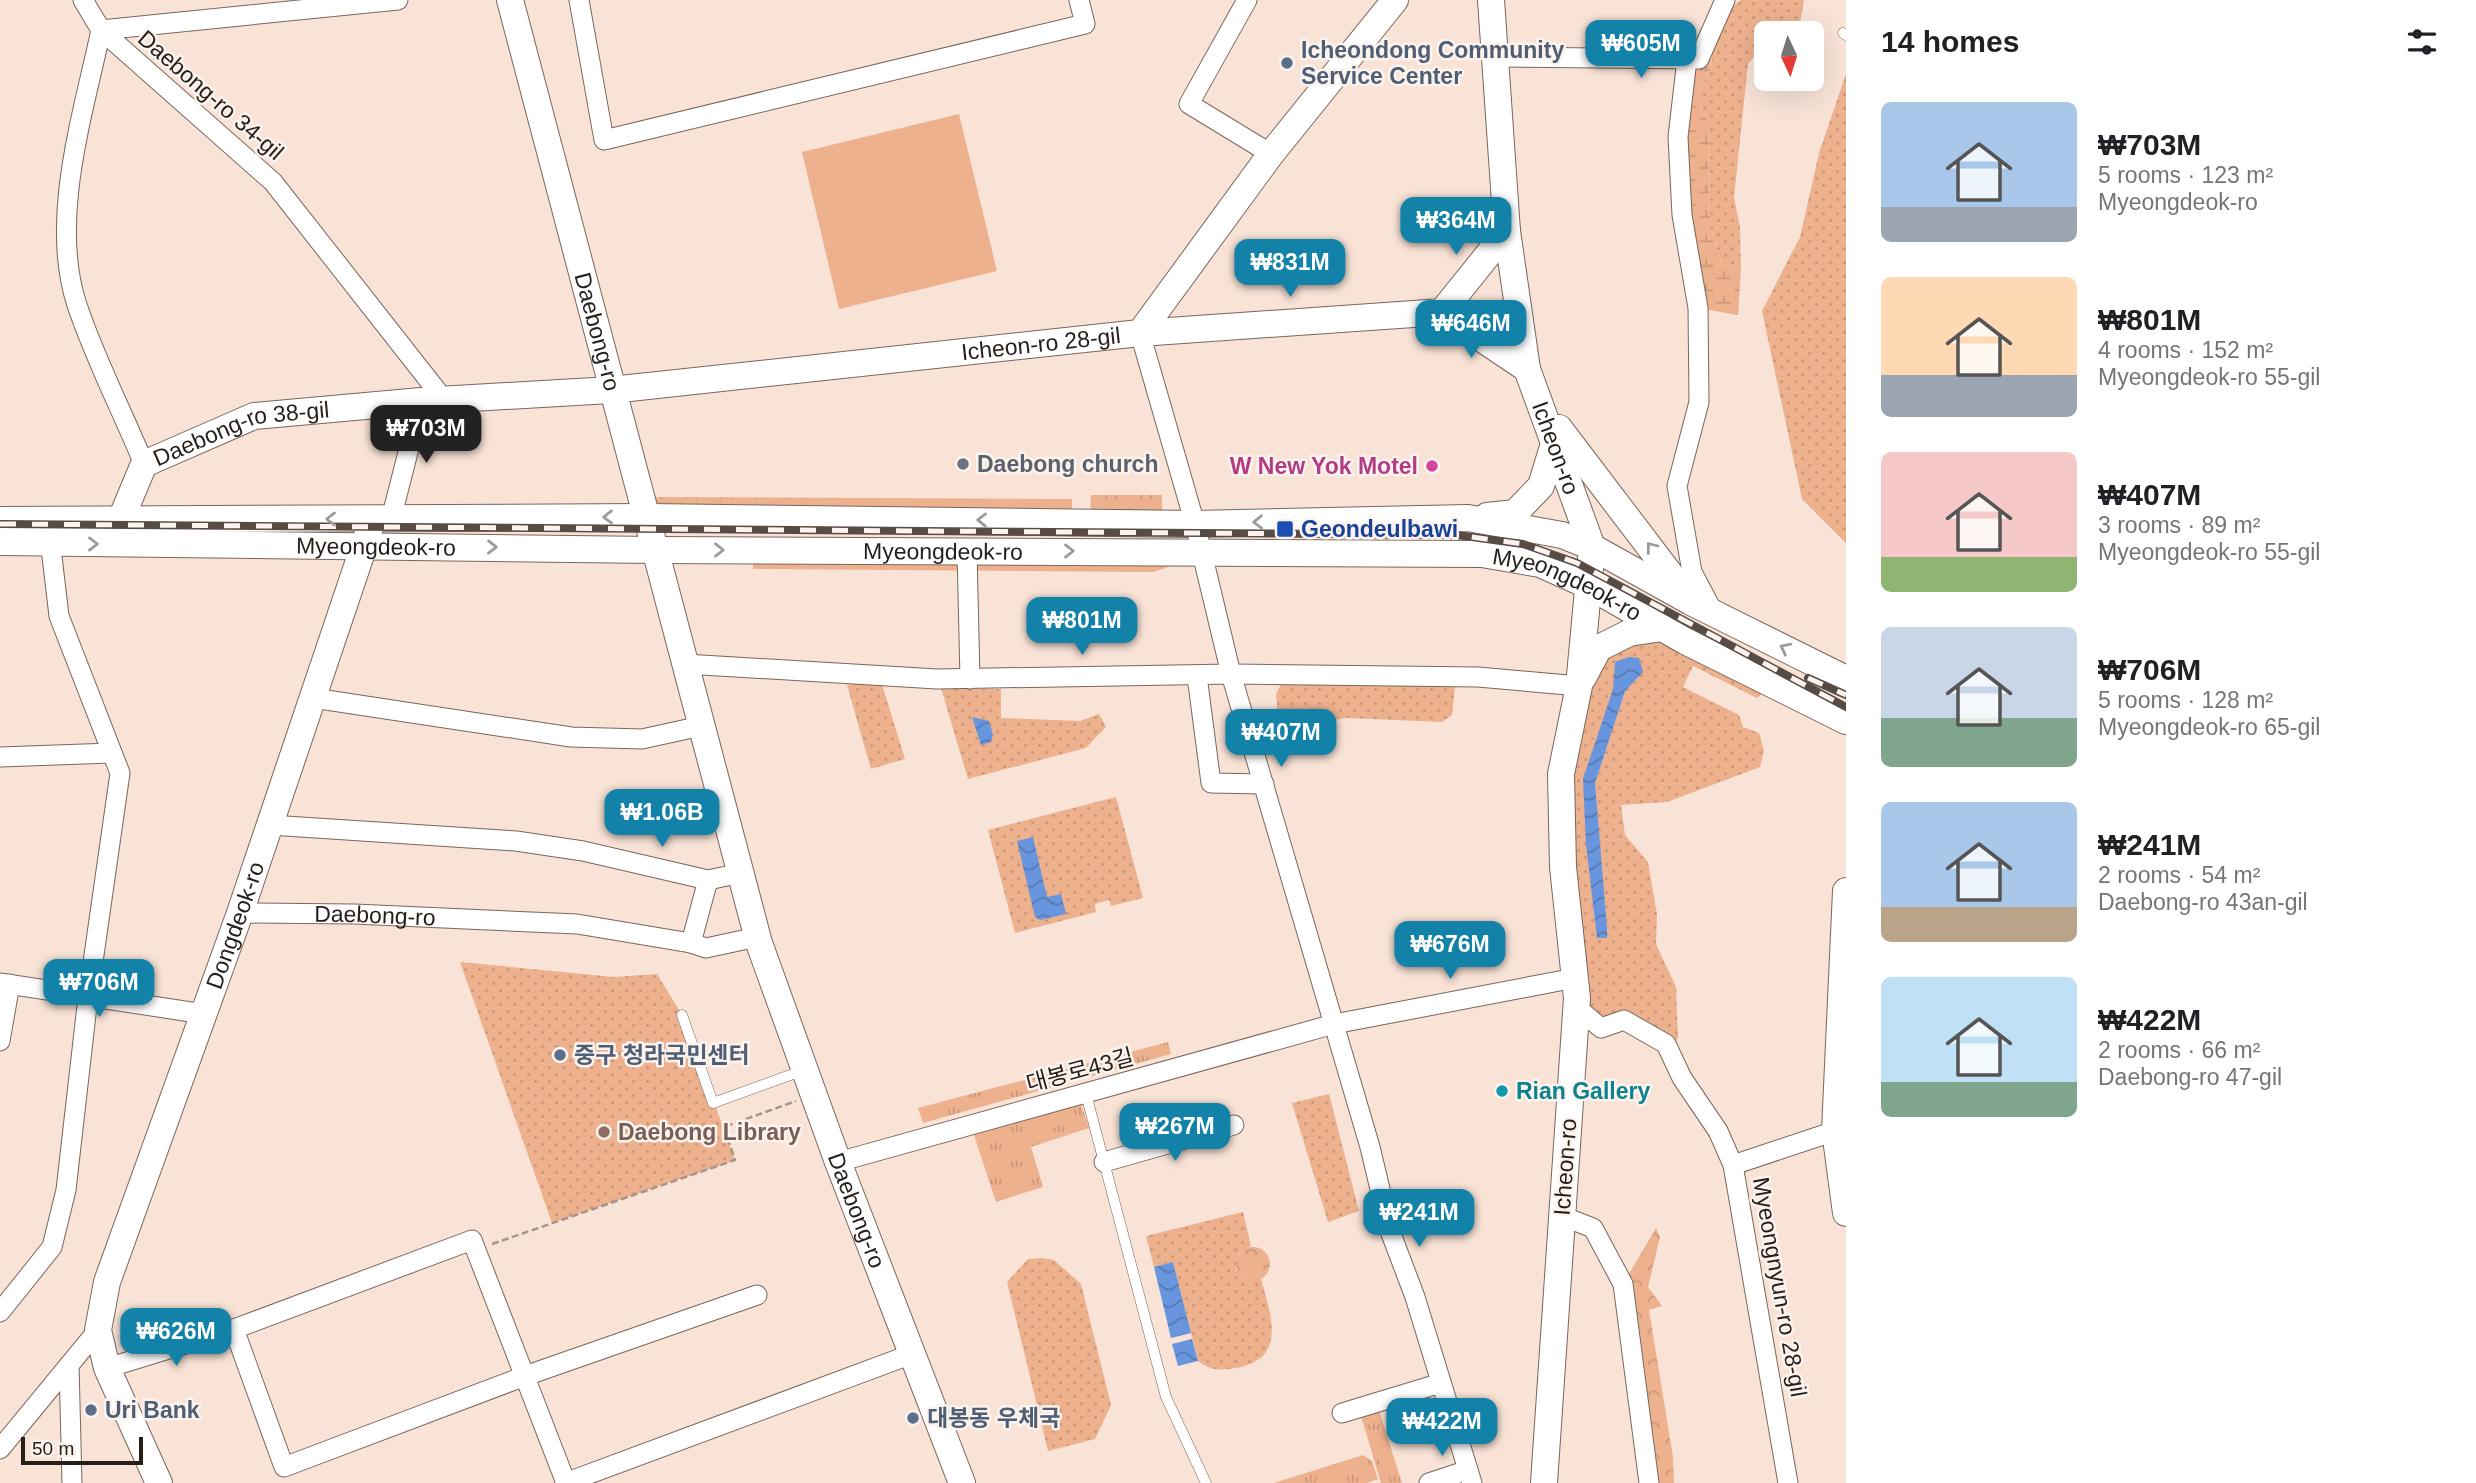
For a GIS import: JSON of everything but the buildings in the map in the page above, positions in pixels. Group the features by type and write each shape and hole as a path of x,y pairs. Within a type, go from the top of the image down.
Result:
{"main road":[{"name":"Daebong-ro","path":"510,0 757,937 838,1162 962,1483"},
{"name":"Icheon-ro","path":"1491,0 1507,231 1527,369 1592,547 1579,686 1561,774 1563,867 1576,1007 1544,1483"},
{"name":"Icheon-ro 28-gil","path":"611,390 1140,333 1271,154 1393,1"},
{"path":"1442,312 1507,231"},
{"path":"1140,333 1442,312 1527,369"},
{"name":"Daebong-ro 38-gil","path":"121,519 144,464 254,416 611,390"},
{"path":"1539,403 1702,607"},
{"path":"1468,518 1515,513 1541,486 1555,440"},
{"name":"Myeongdeok-ro","path":"0,542 121,519 648,517 1195,524 1468,518 1562,535 1592,547 1702,607 1846,680"},
{"name":"Dongdeok-ro","path":"159,1483 107,1368 98,1330 107,1282 240,913 364,545 382,519"},
{"name":"Myeongdeok-ro","path":"0,520 49,531 364,545 656,550 1201,550 1482,554 1540,564 1589,586 1662,628 1846,721"},
{"path":"1579,686 1599,648 1629,633 1662,628"},
{"path":"1846,891 1835,1131 1846,1213"}],"street":[{"path":"83,0 101,30 68,190 69,256 76,304 144,464"},
{"name":"Daebong-ro 34-gil","path":"101,30 398,0"},
{"path":"579,0 604,140 1085,24 1079,0"},
{"path":"1247,0 1189,104 1271,154"},
{"path":"1497,57 1699,59 1725,0"},
{"name":"Daebong-ro 34-gil","path":"101,30 273,182 433,401"},
{"path":"1687,60 1678,137 1682,215 1698,308 1699,401 1677,486 1692,572 1702,607"},
{"path":"1140,333 1195,524 1231,674 1370,1147 1390,1231 1415,1297 1470,1477 1429,1483"},
{"path":"382,519 433,401"},
{"path":"0,1312 52,1247 66,1190 88,997 120,773 58,616 49,531"},
{"path":"967,551 970,679"},
{"path":"685,664 932,679 1231,674 1478,677 1579,686"},
{"path":"1197,676 1211,783 1264,784"},
{"path":"313,698 571,737 642,739 701,726"},
{"path":"0,757 112,753"},
{"path":"270,825 516,841 583,851 708,880 741,873"},
{"path":"691,943 708,880"},
{"name":"Daebong-ro","path":"240,913 354,914 577,924 691,943 706,948 757,937"},
{"name":"대봉로43길","path":"838,1162 1334,1024 1575,978"},
{"path":"0,1041 5,984 204,1014"},
{"path":"1576,1007 1601,1027 1624,1020 1666,1044 1682,1078 1718,1131 1733,1165"},
{"path":"1104,1162 1234,1125"},
{"name":"Myeongnyun-ro 28-gil","path":"1788,1483 1733,1165 1835,1131"},
{"path":"1562,1216 1593,1228 1623,1284 1649,1483"},
{"path":"107,1368 234,1329 472,1240 565,1483 912,1354"},
{"path":"234,1329 284,1467 525,1376 757,1295"},
{"name":"Dongdeok-ro","path":"0,1448 98,1330"},
{"path":"69,1365 72,1483"},
{"path":"1342,1413 1441,1382"}],"lane":[{"path":"682,1015 713,1103 805,1070"},
{"path":"1086,1094 1167,1397 1206,1483"}],"path":[{"path":"476,1250 735,1160 724,1127 814,1095"}],"green space":[{"path":"1741,0 1804,0 1800,21 1754,21 1754,57 1748,64 1734,197 1740,228 1741,269 1722,266 1710,226 1709,124 1697,98 1711,68 1715,19"},
{"path":"1712,25 1711,68 1697,98 1709,124 1710,226 1722,266 1741,269 1738,315 1698,308 1682,215 1687,60"},
{"path":"1846,74 1846,543 1802,499 1762,311 1800,237 1819,153"},
{"path":"959,114 997,271 839,309 802,152"},
{"path":"1091,495 1162,495 1162,523 1090,522"},
{"path":"642,497 1072,499 1072,522 647,517"},
{"path":"753,550 1174,565 1153,572 753,569"},
{"path":"1662,628 1774,685 1757,698 1693,666 1683,687 1739,715 1743,727 1759,733 1764,751 1760,767 1667,802 1621,805 1625,835 1648,862 1657,914 1656,944 1676,987 1678,1038 1675,1044 1624,1020 1601,1028 1577,998 1561,774 1599,648"},
{"path":"1286,675 1456,677 1452,715 1442,722 1346,718 1293,727 1278,716 1276,694"},
{"path":"881,681 905,759 871,769 847,685"},
{"path":"941,688 1001,689 1001,718 1080,721 1099,714 1106,727 1086,748 968,779"},
{"path":"1116,797 1143,898 1111,906 1109,900 1095,904 1096,912 1015,933 988,830"},
{"path":"460,962 614,977 657,974 682,1015 735,1160 552,1223"},
{"path":"1168,1042 1171,1054 923,1123 918,1108"},
{"path":"1329,1094 1359,1211 1328,1222 1292,1103"},
{"path":"1079,1098 1089,1128 1031,1147 1043,1187 996,1202 973,1132"},
{"path":"1243,1212 1251,1246 1238,1254 1236,1269 1246,1280 1261,1279 1269,1307 1272,1334 1263,1356 1252,1363 1230,1369 1215,1369 1198,1361 1173,1262 1154,1267 1146,1236"},
{"path":"1656,1228 1660,1237 1648,1287 1662,1306 1649,1310 1673,1457 1674,1483 1649,1483 1623,1284"},
{"path":"1253,1247 1265,1252 1270,1264 1265,1276 1253,1281 1241,1276 1236,1264 1241,1252"},
{"path":"1028,1259 1054,1260 1081,1284 1111,1405 1095,1439 1048,1451 1007,1282"},
{"path":"1377,1404 1402,1483 1381,1483 1361,1416"},
{"path":"1363,1455 1372,1461 1378,1479 1367,1483 1274,1483"}],"water":[{"path":"1629,657 1639,658 1643,672 1625,691 1595,783 1607,928 1607,938 1597,938 1586,844 1583,779 1613,689 1615,662"},
{"path":"972,717 989,721 993,735 991,742 981,745"},
{"path":"1033,837 1047,897 1061,894 1066,914 1040,920 1035,917 1017,841"},
{"path":"1173,1262 1191,1333 1171,1338 1154,1267"},
{"path":"1192,1339 1198,1361 1178,1366 1172,1344"}],"railway":[{"path":"0,524 1457,535 1523,544 1577,563 1846,707"},
{"path":"1808,678 1846,695"}],"place":[{"name":"Icheondong Community Service Center","path":"1287,63"},
{"name":"Daebong church","path":"963,464"},
{"name":"W New Yok Motel","path":"1432,466"},
{"name":"Geondeulbawi","path":"1285,529"},
{"name":"중구 청라국민센터","path":"560,1055"},
{"name":"Rian Gallery","path":"1502,1091"},
{"name":"Daebong Library","path":"604,1132"},
{"name":"Uri Bank","path":"91,1410"},
{"name":"대봉동 우체국","path":"913,1418"}]}
